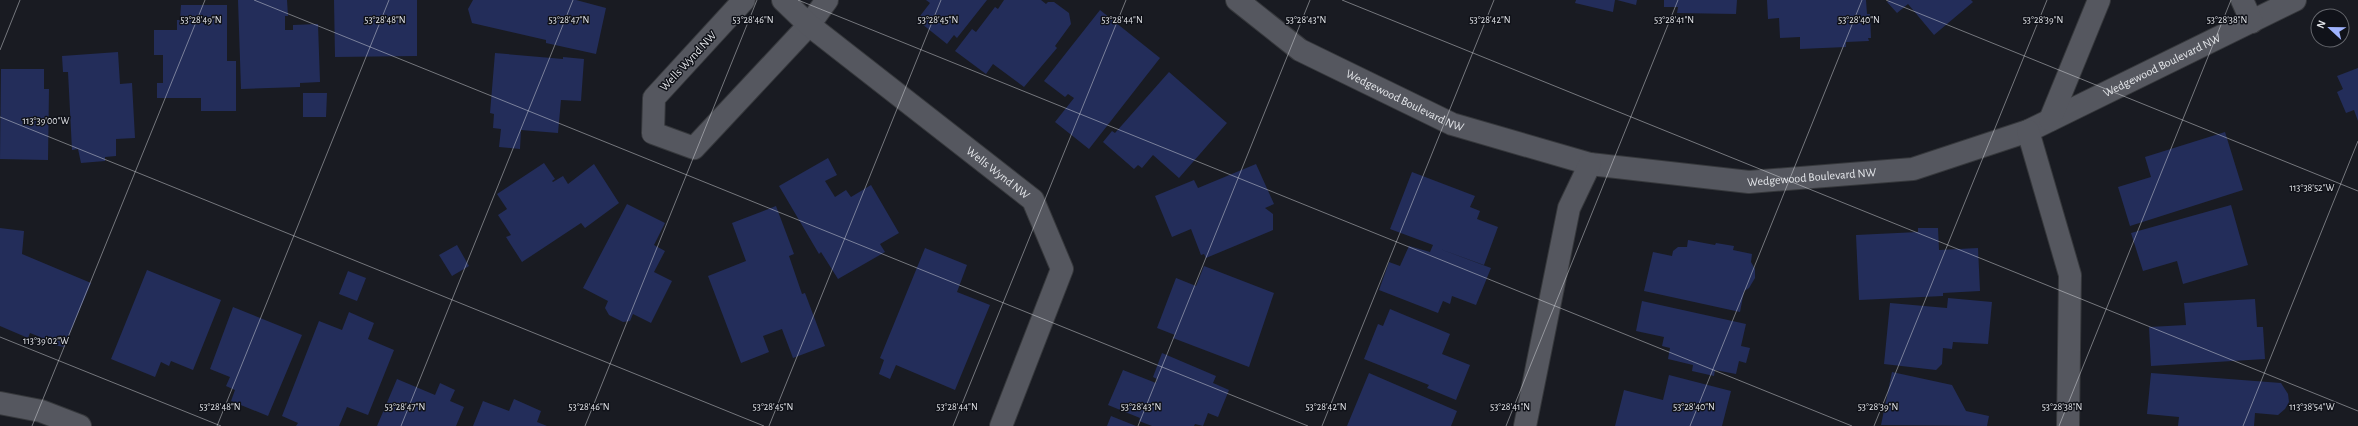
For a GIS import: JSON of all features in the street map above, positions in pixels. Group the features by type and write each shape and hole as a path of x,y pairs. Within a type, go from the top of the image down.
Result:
{"street":[{"name":"Wells Wynd NW","path":"744,0 654,98 653,133 694,148 809,25"},
{"name":"Wells Wynd NW","path":"783,0 809,25 1033,200 1062,269 1000,426"},
{"path":"809,25 827,0"},
{"name":"Wedgewood Boulevard NW","path":"1237,0 1300,50 1452,124 1590,164 1749,182 1913,169 2028,131 2295,0"},
{"path":"2050,120 2099,0"},
{"path":"2242,0 2252,22"},
{"path":"2028,131 2070,275 2068,426"},
{"path":"1525,426 1569,208 1590,164"},
{"path":"0,403 41,411 80,426"}],"building":[{"path":"238,0 287,0 288,16 285,16 285,30 293,30 293,25 318,24 320,82 300,83 300,87 241,89"},
{"path":"334,0 417,0 417,56 335,57"},
{"path":"473,0 576,0 606,8 596,54 546,43 546,40 472,23 468,9"},
{"path":"926,0 987,0 957,38 954,35 947,44 917,20 930,3"},
{"path":"1004,0 1041,0 1046,4 1048,2 1054,2 1069,13 1071,24 1055,46 1057,48 1024,87 993,64 986,74 955,51 972,29 976,32 995,7 998,9"},
{"path":"1576,0 1615,0 1613,12 1575,3"},
{"path":"1617,0 1637,0 1636,5"},
{"path":"1664,0 1737,0 1736,14 1677,13 1678,7 1664,7"},
{"path":"1767,0 1866,0 1867,14 1870,14 1871,38 1868,38 1869,41 1846,42 1846,47 1800,49 1800,37 1780,38 1779,18 1768,19"},
{"path":"1889,0 1971,0 1973,2 1934,35 1908,4 1897,13 1887,2"},
{"path":"181,5 227,5 227,61 236,61 236,111 201,111 201,98 157,98 157,83 163,83 163,55 154,55 154,30 177,30 177,20 180,20"},
{"path":"1100,10 1160,58 1089,149 1055,122 1074,98 1068,94 1065,97 1044,81"},
{"path":"118,52 120,84 132,83 135,138 116,139 116,156 105,157 105,161 81,163 78,149 72,150 68,72 63,72 62,56"},
{"path":"495,53 563,59 563,57 584,59 581,101 561,100 558,133 521,130 520,149 499,147 501,129 493,128 494,114 490,113"},
{"path":"2358,68 2358,121 2354,110 2346,113 2337,92 2343,89 2337,76"},
{"path":"1,69 44,69 44,89 49,89 48,160 0,159"},
{"path":"1169,72 1227,123 1179,178 1153,155 1142,168 1138,165 1134,169 1103,142 1112,131 1115,133"},
{"path":"303,93 327,93 326,117 303,117"},
{"path":"2225,132 2243,190 2130,226 2118,187 2151,177 2145,157"},
{"path":"828,158 837,175 825,181 835,197 846,190 851,197 871,185 899,233 880,244 885,252 838,279 821,252 819,254 779,186"},
{"path":"544,163 555,179 552,181 553,182 563,176 568,184 594,164 619,203 585,228 581,223 522,262 506,237 511,235 498,215 507,209 497,194"},
{"path":"1256,164 1274,204 1265,208 1273,214 1273,230 1206,258 1204,254 1201,255 1191,229 1172,237 1155,196 1194,180 1198,188"},
{"path":"1412,172 1475,196 1470,207 1480,211 1477,219 1498,227 1484,265 1440,249 1491,268 1476,305 1452,296 1450,304 1443,301 1438,313 1379,290 1389,262 1400,266 1409,246 1430,252 1433,245 1390,229"},
{"path":"627,204 665,223 654,245 665,251 654,272 672,281 651,323 633,314 630,321 623,322 609,315 605,308 608,301 583,288"},
{"path":"2231,205 2248,265 2183,284 2177,261 2143,271 2131,233"},
{"path":"776,206 794,254 789,256 802,294 805,293 825,346 793,358 782,329 763,336 769,352 741,363 708,276 746,261 732,223"},
{"path":"0,228 24,231 22,254 91,283 64,347 48,344 50,341 30,333 28,338 0,326"},
{"path":"1918,228 1938,228 1939,250 1978,248 1980,291 1943,293 1943,296 1859,300 1856,235 1918,232"},
{"path":"1688,240 1715,245 1716,243 1734,246 1733,250 1752,254 1751,262 1755,269 1755,278 1749,288 1744,291 1740,312 1644,291 1653,252 1672,256 1673,251 1678,247 1687,247"},
{"path":"457,245 469,266 452,276 439,255"},
{"path":"925,248 967,265 957,292 990,305 955,390 896,365 890,379 879,374 884,360 880,358"},
{"path":"1204,266 1274,293 1249,367 1173,338 1175,335 1157,328 1176,278 1196,286"},
{"path":"147,270 221,300 193,370 171,361 169,366 161,362 155,377 111,359"},
{"path":"348,271 366,278 357,301 339,294"},
{"path":"1948,298 1992,302 1988,344 1953,342 1952,349 1943,348 1942,364 1936,370 1884,364 1890,303 1947,308"},
{"path":"2255,299 2257,327 2263,327 2265,359 2151,366 2149,327 2186,325 2184,303"},
{"path":"1642,301 1746,324 1741,346 1750,348 1746,363 1739,361 1736,374 1715,370 1714,376 1692,371 1693,365 1668,359 1670,348 1662,346 1664,337 1636,331"},
{"path":"233,307 302,335 268,416 231,401 235,390 226,386 230,377 210,369"},
{"path":"1390,309 1450,334 1442,354 1470,365 1456,400 1427,388 1429,385 1364,359 1378,324 1383,326"},
{"path":"349,312 374,323 368,339 394,350 368,415 347,407 339,426 296,426 298,423 282,416 319,321 342,330"},
{"path":"1162,353 1216,376 1213,383 1229,390 1218,417 1208,413 1203,426 1195,424 1194,426 1152,426 1139,421 1140,418 1108,405 1123,370 1156,383 1157,379 1153,377"},
{"path":"1892,372 1952,385 1966,411 1989,416 1987,426 1881,425"},
{"path":"1369,373 1457,411 1451,426 1347,426"},
{"path":"2151,373 2281,383 2288,394 2289,402 2285,409 2278,415 2255,413 2254,426 2178,426 2179,417 2147,414"},
{"path":"1669,375 1731,391 1722,426 1615,426 1624,390 1663,400"},
{"path":"397,379 435,395 440,383 455,390 450,401 464,407 456,426 377,426"},
{"path":"514,399 541,411 537,422 547,426 473,426 483,401 509,411"},
{"path":"1111,416 1136,426 1107,426"}]}
